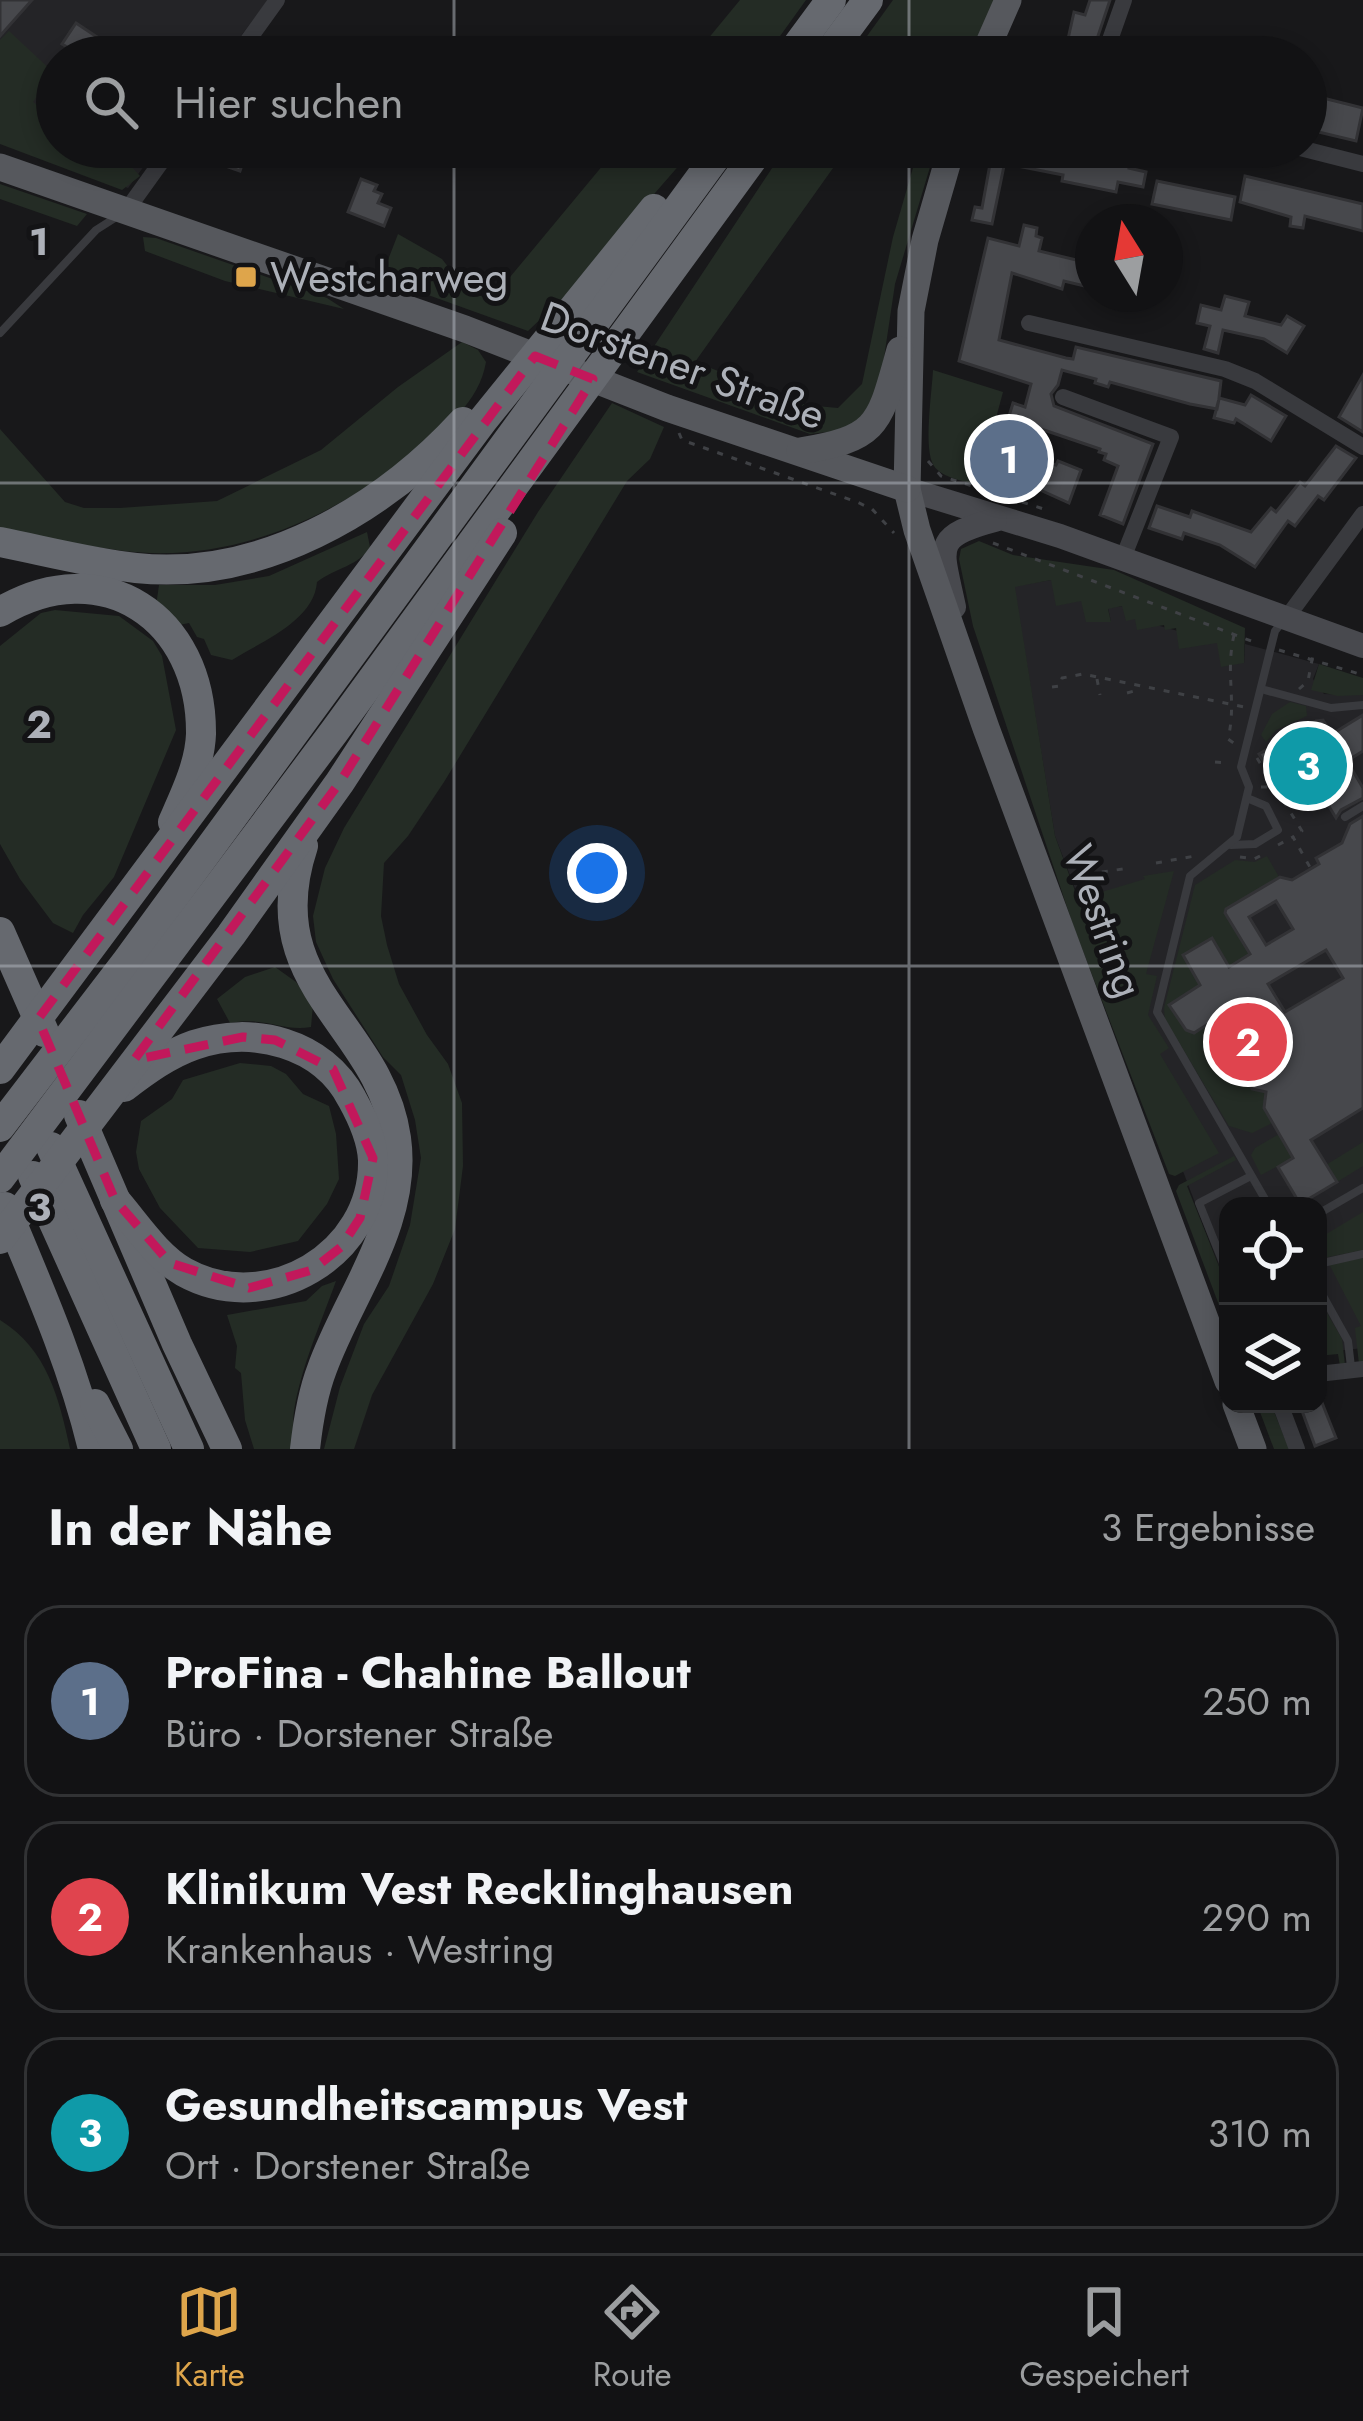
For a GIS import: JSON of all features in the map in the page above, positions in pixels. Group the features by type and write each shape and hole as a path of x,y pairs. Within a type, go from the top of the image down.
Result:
{"highway":[{"path":"804,36 831,0"},
{"path":"841,36 868,0"},
{"path":"0,1069 483,420 689,168"},
{"path":"0,1127 127,961 708,168"},
{"path":"0,1178 746,168"},
{"path":"0,542 139,568 178,569 260,556 299,542 368,501 429,456 552,323 579,302"},
{"path":"10,1241 98,1106 340,782 537,477 580,398"},
{"path":"0,612 28,595 81,588 131,598 160,621 177,645 194,677 201,738 187,791 150,871"},
{"path":"305,1449 321,1370 379,1250 396,1175 391,1111 372,1073 306,973 292,914 302,849 340,782"},
{"path":"0,921 115,1200 227,1449"},
{"path":"1,1028 189,1449"},
{"path":"98,1106 145,1071 193,1045 220,1038 275,1040 333,1069 364,1124 373,1158 360,1218 341,1247 312,1270 265,1286 219,1286 188,1274 170,1263 115,1200"},
{"path":"0,1100 156,1449"},
{"path":"0,1196 10,1241 118,1449"},
{"path":"45,1302 93,1449"}],"main road":[{"path":"992,36 1008,0"},
{"name":"Dorstener Straße","path":"0,167 465,329 667,408 907,489 990,530 1123,558 1363,646"},
{"path":"796,452 844,444 867,431 887,396 946,168"},
{"name":"Westring","path":"911,311 907,489 917,530 1219,1357"},
{"path":"966,672 943,554 949,538 960,530 990,530"},
{"path":"1240,1413 1253,1449"}],"street":[{"path":"251,36 277,0"},
{"path":"1111,36 1124,0"},
{"path":"1327,155 1363,164"},
{"path":"126,211 157,168"},
{"path":"1029,323 1225,369 1255,381 1363,446"},
{"path":"1063,397 1172,437 1123,558"},
{"path":"1285,620 1363,514"},
{"path":"1327,1373 1357,1370"},
{"path":"1283,1413 1297,1449"}],"lane":[{"path":"0,333 96,230 126,211"},
{"path":"1264,1197 1156,1012 1190,875 1238,837 1249,787 1241,767 1275,631 1285,620"},
{"path":"1261,689 1331,708 1363,705"},
{"path":"1230,844 1255,844 1278,830 1266,806 1247,798"},
{"path":"1345,818 1363,806"},
{"path":"1219,1253 1199,1203 1251,1176"},
{"path":"1327,1209 1363,1188"},
{"path":"1327,1262 1363,1253"},
{"path":"1327,1303 1348,1340 1357,1370"}],"path":[{"path":"667,408 682,440 857,502 872,509 889,531 917,530"},
{"path":"908,451 924,450 941,476 954,481"},
{"path":"990,530 1271,648 1363,675"},
{"path":"1292,696 1309,681 1311,659"},
{"path":"1052,687 1060,686 1059,681 1068,676 1083,674 1254,710"},
{"path":"1096,677 1100,695"},
{"path":"1126,693 1140,688"},
{"path":"1254,752 1275,787"},
{"path":"1215,762 1231,764"},
{"path":"1087,874 1124,868"}],"highlighted area":[{"path":"535,356 593,379 340,782 134,1060 243,1037 275,1040 333,1069 373,1158 360,1218 341,1247 312,1270 249,1288 170,1263 115,1200 38,1019"}],"shaded area":[{"path":"0,0 268,0 241,36 36,36 36,154 0,140"},
{"path":"740,0 806,0 780,36 710,36"},
{"path":"893,0 997,0 981,36 867,36"},
{"path":"9,31 36,56 36,158 0,144 0,40"},
{"path":"64,168 133,168 140,176 122,190"},
{"path":"75,168 143,168 128,188"},
{"path":"601,168 677,168 569,292 528,331 381,278 398,234 442,259 466,290 491,300"},
{"path":"772,168 833,168 695,362 806,405 838,408 862,384 913,168 930,168 895,284 878,398 863,418 844,430 810,434 637,372"},
{"path":"0,184 87,214 77,226 0,199"},
{"path":"143,237 327,298 344,309 225,281 145,251"},
{"path":"462,342 478,350 486,362 476,390 459,413 382,477 313,517 276,532 198,551 158,553 0,529 0,429 65,502 84,508 120,508 217,501 321,450"},
{"path":"933,370 1003,392 978,485 934,466 929,434"},
{"path":"612,403 664,427 650,459 627,481 444,782 384,863 381,916 387,945 399,984 448,1064 462,1103 463,1166 455,1229 433,1284 372,1395 354,1449 324,1449 340,1387 364,1324 389,1286 410,1225 421,1158 401,1075 383,1057 333,979 316,942 313,916 325,868 344,828 538,512"},
{"path":"367,532 370,547 353,563 317,582 314,596 297,619 232,660 211,655 189,623 179,625 156,606 159,585 215,585 269,576"},
{"path":"979,541 1013,555 1114,570 1245,628 1244,663 1221,667 1217,643 1179,649 1176,628 1165,630 1164,625 1137,630 1135,619 1126,621 1122,606 1108,609 1111,622 1086,622 1081,601 1056,606 1051,580 1015,587 1055,836 1078,899 1145,879 1143,876 1174,871 1146,974 1157,976 1148,1015 1169,1048 1160,1054 1219,1153 1175,1176 1169,1174 1074,928 973,626 959,559 961,549"},
{"path":"1051,580 1082,601 1097,620 1111,622 1108,608 1123,606 1135,619 1217,642 1244,663 1245,644 1319,664 1313,679 1324,694 1363,695 1363,1348 1327,1352 1327,1197 1219,1197 1219,1265 1055,836 1014,586"},
{"path":"41,613 119,616 153,641 162,656 176,730 114,877 73,933 53,923 0,844 0,646"},
{"path":"1319,664 1363,678 1363,695 1311,690"},
{"path":"1290,702 1306,706 1307,716 1276,730 1266,742 1261,735 1272,714"},
{"path":"1267,856 1279,877 1225,913 1250,954 1227,968 1210,940 1185,953 1202,987 1170,1005 1190,1032 1211,1022 1252,1089 1296,1066 1305,1080 1264,1105 1272,1123 1252,1133 1229,1126 1165,1019 1164,1008 1195,885 1235,860 1255,862"},
{"path":"275,967 296,982 313,1005 311,1027 230,1023 217,999 245,977"},
{"path":"240,1063 271,1066 286,1074 303,1094 329,1106 339,1179 327,1204 298,1241 250,1252 198,1248 160,1208 139,1169 136,1152 141,1121 172,1099 183,1080"},
{"path":"1279,1134 1299,1155 1261,1175 1251,1155"},
{"path":"1363,1142 1363,1166 1337,1182 1326,1165"},
{"path":"1234,1156 1236,1160 1187,1186 1219,1266 1219,1305 1176,1191"},
{"path":"1363,1212 1363,1250 1327,1257 1327,1234"},
{"path":"1363,1258 1363,1363 1359,1364 1355,1328 1361,1326 1329,1264"},
{"path":"336,1281 301,1378 292,1449 254,1449 245,1420 241,1373 235,1368 237,1346 227,1315 306,1301 322,1286"},
{"path":"1327,1313 1342,1339 1345,1365 1340,1366 1338,1354 1327,1355"},
{"path":"0,1320 40,1360 55,1393 70,1449 0,1449"},
{"path":"1260,1413 1275,1413 1289,1449 1274,1449"}],"building":[{"path":"0,0 32,0 0,36"},
{"path":"1090,0 1110,0 1098,36 1069,36 1074,12 1085,15"},
{"path":"76,23 96,36 67,36"},
{"path":"1327,99 1363,108 1356,141 1327,134"},
{"path":"989,168 1004,168 992,224 972,220 975,207 982,208"},
{"path":"1027,168 1146,172 1143,187 1118,182 1116,192 1062,181 1063,175"},
{"path":"1245,176 1363,204 1363,231 1305,216 1303,228 1290,226 1291,217 1240,202"},
{"path":"361,179 377,185 374,191 382,194 378,203 391,208 384,226 348,212"},
{"path":"1157,181 1235,197 1231,220 1183,210 1183,204 1152,204"},
{"path":"1024,225 1037,228 1036,236 1042,238 1039,251 1075,260 1075,284 1064,281 1062,289 1012,273 999,340 1073,359 1076,347 1221,381 1219,398 1245,405 1251,395 1286,416 1271,441 1236,419 1234,423 1214,418 1216,409 1110,382 1108,387 1062,370 1051,394 1054,406 1153,444 1123,524 1100,515 1118,466 1104,460 1106,454 1100,449 1035,427 1023,467 996,459 1013,403 1025,407 1031,384 959,361 988,238 1019,246"},
{"path":"1225,296 1249,302 1245,316 1281,325 1287,316 1304,326 1287,353 1264,339 1223,330 1218,353 1204,349 1210,326 1197,323 1201,305 1221,310"},
{"path":"1363,375 1363,432 1339,417"},
{"path":"1336,446 1356,458 1324,500 1318,496 1295,526 1288,521 1255,567 1220,545 1149,528 1157,506 1190,517 1192,511 1251,532 1271,508 1276,512 1300,482 1305,486"},
{"path":"1058,461 1081,470 1069,503 1016,479 1021,466 1047,475"},
{"path":"1363,715 1363,751 1347,761 1363,788 1363,798 1336,818 1307,770 1279,787 1259,754 1316,721 1323,720 1332,734"},
{"path":"1363,816 1363,1108 1311,1140 1337,1182 1312,1197 1296,1197 1278,1167 1293,1158 1264,1108 1266,1092 1252,1089 1211,1022 1194,1033 1186,1030 1169,1005 1200,985 1183,955 1212,938 1229,967 1250,954 1226,909 1280,877 1292,880 1342,843 1350,824","holes":["1276,901 1293,929 1266,945 1249,917","1326,950 1343,978 1285,1012 1268,984"]},
{"path":"1303,1413 1326,1413 1336,1438 1315,1446"}],"place":[{"name":"Westcharweg","path":"246,277"},
{"name":"ProFina - Chahine Ballout","path":"1009,459"},
{"name":"Gesundheitscampus Vest","path":"1308,766"},
{"name":"Klinikum Vest Recklinghausen","path":"1248,1042"}]}
